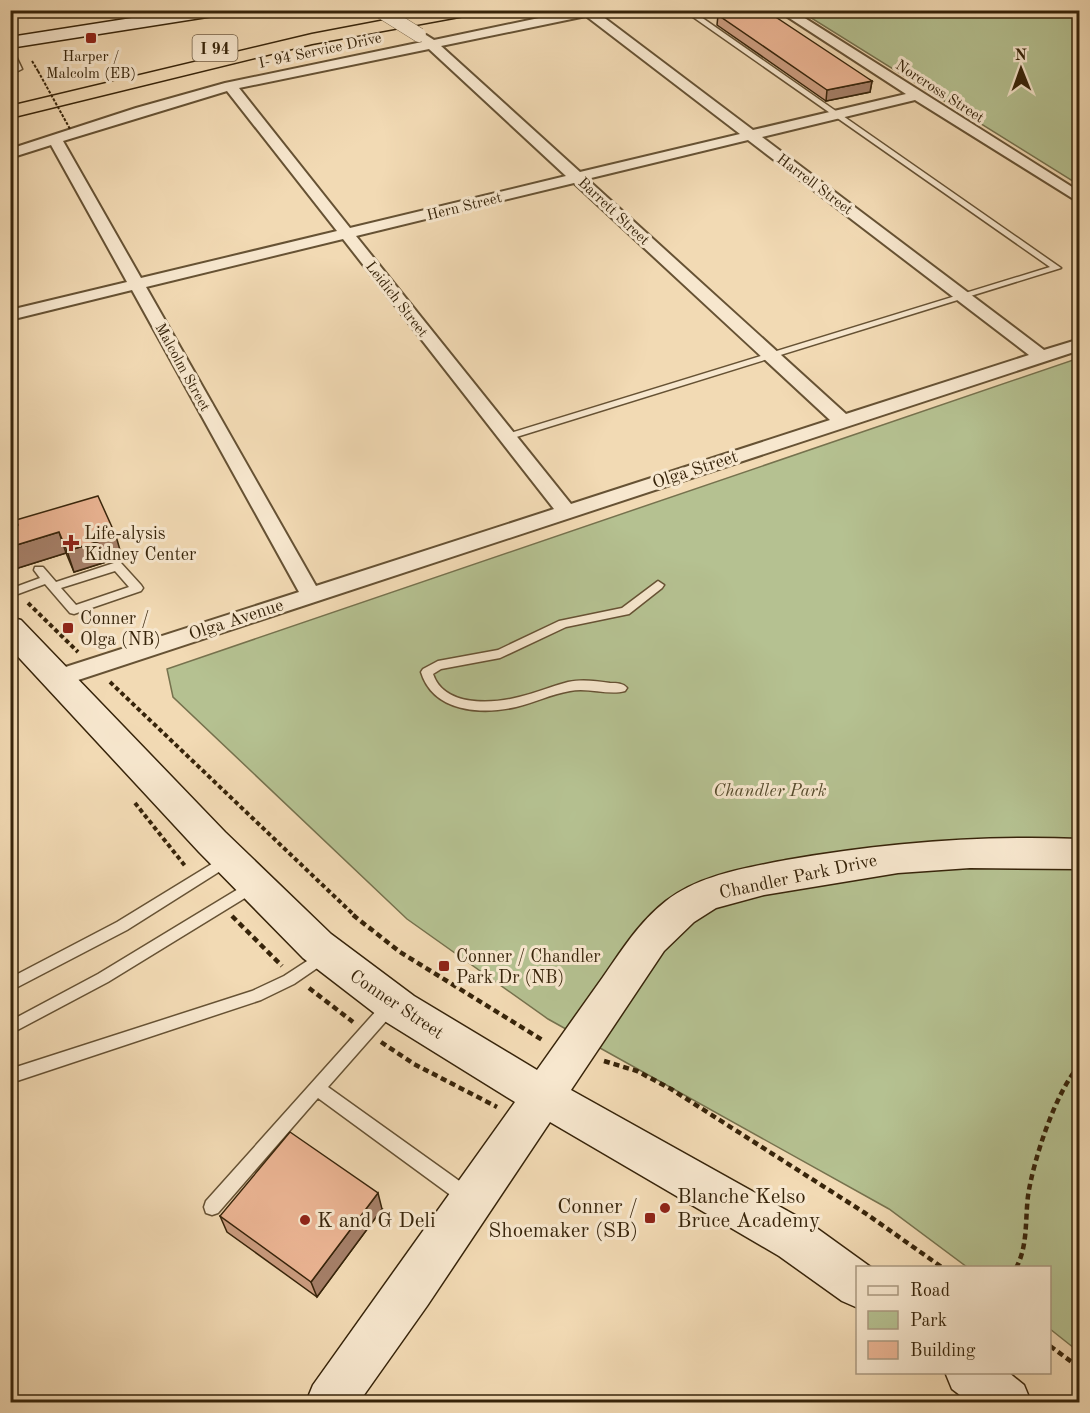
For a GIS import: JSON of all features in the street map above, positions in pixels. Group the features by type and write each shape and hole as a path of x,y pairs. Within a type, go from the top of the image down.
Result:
{"highway":[{"name":"I 94","path":"10,98 122,69 310,29 416,10"},
{"name":"I 94","path":"10,112 312,39 470,10"},
{"path":"10,132 92,102 219,63"},
{"path":"10,92 122,69"}],"main road":[{"path":"10,43 220,10"},
{"name":"Conner Street","path":"12,631 242,871 327,954 392,1003 543,1096 795,1240 856,1284"},
{"name":"Chandler Park Drive","path":"330,1402 472,1201 651,939 676,914 710,894 772,878 848,863 909,855 971,851 1080,854"},
{"path":"972,1374 1008,1402"}],"street":[{"name":"Barrett Street","path":"379,10 434,44 842,421"},
{"name":"Norcross Street","path":"783,10 1080,199"},
{"name":"I- 94 Service Drive","path":"10,154 141,111 230,86 593,11"},
{"name":"Harrell Street","path":"593,11 751,135 1041,356"},
{"name":"Leidich Street","path":"230,86 566,511"},
{"name":"Hern Street","path":"10,315 917,95"},
{"name":"Malcolm Street","path":"55,139 311,594"},
{"name":"Olga Street","path":"311,594 1080,344"},
{"name":"Olga Avenue","path":"58,678 311,594"}],"lane":[{"path":"507,437 1057,268 686,10"},
{"path":"10,50 19,69 10,73"},
{"path":"14,592 46,579 117,566 137,588 74,610 46,579"},
{"path":"621,688 581,685 508,704 482,705 441,697 434,692 427,672 438,665 500,654 563,624 625,611 658,585"},
{"path":"10,985 122,926 242,871"},
{"path":"10,1028 102,979 242,871"},
{"path":"14,1075 256,996 289,980 327,954"},
{"path":"212,1207 392,1003"},
{"path":"317,1088 472,1201"}],"path":[{"path":"38,71 70,129"},
{"path":"14,592 95,666 198,769 341,905 400,952 455,988 571,1055"},
{"path":"621,1064 676,1093 887,1226 940,1266"},
{"path":"1017,1266 1025,1242 1032,1167 1052,1117 1055,1100 1070,1074 1080,1065"},
{"path":"1051,1347 1080,1368"}],"green space":[{"path":"800,11 1079,11 1079,185"},
{"name":"Chandler Park","path":"1079,358 1079,1352 1051,1330 1051,1266 966,1266 889,1209 548,1019 407,919 173,697 167,669"}],"building":[{"path":"740,10 765,10 872,81 827,90 718,15"},
{"path":"98,496 116,536 67,551 59,532 10,547 10,527 18,525 16,520"},
{"name":"K and G Deli","path":"290,1132 378,1193 311,1282 220,1216"}],"place":[{"name":"Harper / Malcolm (EB)","path":"91,38"},
{"name":"Life-alysis Kidney Center","path":"71,543"},
{"name":"Conner / Olga (NB)","path":"68,628"},
{"name":"Conner / Chandler Park Dr (NB)","path":"444,966"},
{"name":"Blanche Kelso Bruce Academy","path":"665,1208"},
{"name":"Conner / Shoemaker (SB)","path":"650,1218"},
{"name":"K and G Deli","path":"305,1220"}]}
